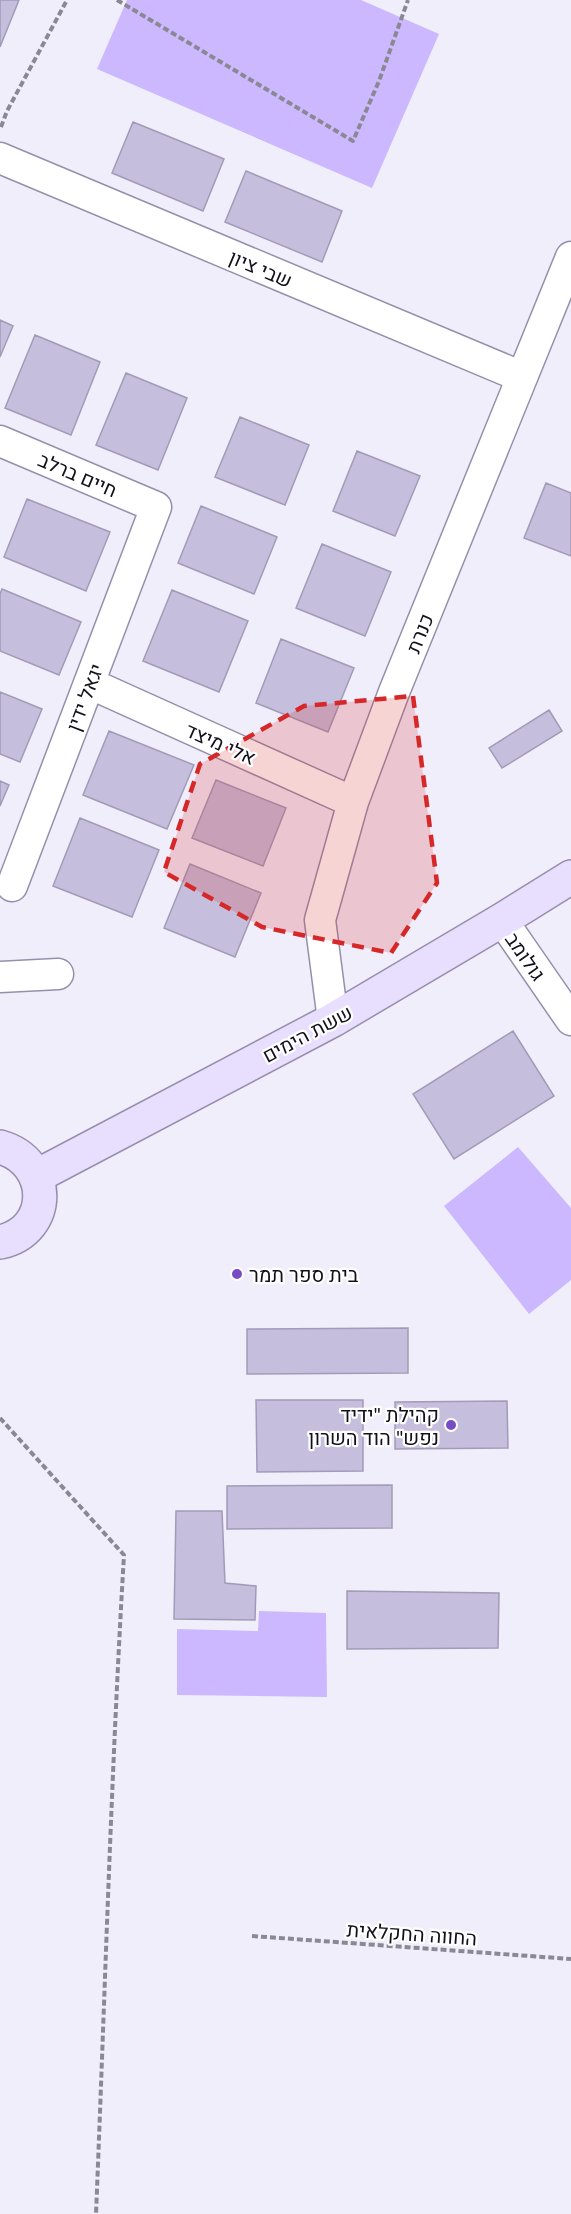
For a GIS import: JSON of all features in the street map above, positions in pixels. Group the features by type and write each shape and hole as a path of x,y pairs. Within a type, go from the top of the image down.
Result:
{"street":[{"name":"שבי ציון","path":"0,158 522,377"},
{"name":"כנרת","path":"333,1020 320,920 353,802 394,692 571,257"},
{"name":"חיים ברלב","path":"0,441 156,507"},
{"name":"יגאל ידין","path":"12,886 156,507"},
{"name":"אלי מיצד","path":"89,683 353,802"},
{"name":"ששת הימים","path":"37,1176 333,1020 502,921 571,877"},
{"name":"גולומב","path":"502,921 571,1020"},
{"path":"0,976 58,974"},
{"path":"0,1147 14,1151 27,1161 37,1176 40,1187 39,1204 33,1220 23,1232 0,1242"}],"path":[{"path":"0,129 7,111 67,0"},
{"path":"117,0 353,141 379,81 408,0"},
{"path":"0,1418 124,1555 113,1749 96,2214"},
{"name":"החווה החקלאית","path":"252,1936 571,1959"}],"highlighted area":[{"path":"413,696 437,883 391,953 262,927 164,872 200,764 304,706"}],"shaded area":[{"path":"127,0 361,0 439,34 372,188 97,69"},
{"path":"518,1147 571,1208 571,1280 529,1314 444,1206"},
{"path":"259,1611 326,1613 327,1697 177,1695 177,1629 258,1631"}],"building":[{"path":"0,0 19,0 0,47"},
{"path":"133,122 224,159 203,211 112,173"},
{"path":"246,171 342,211 322,262 225,222"},
{"path":"0,320 13,326 0,357"},
{"path":"35,335 100,362 71,435 5,408"},
{"path":"126,373 187,398 158,470 96,445"},
{"path":"240,417 309,445 285,505 215,477"},
{"path":"357,451 420,476 395,536 333,511"},
{"path":"546,483 571,493 571,556 524,538"},
{"path":"27,499 110,532 86,591 4,557"},
{"path":"201,506 277,537 254,594 178,563"},
{"path":"322,544 391,572 365,636 296,608"},
{"path":"2,589 81,622 59,675 0,651 0,594"},
{"path":"172,590 248,621 219,692 143,661"},
{"path":"281,639 354,668 328,732 256,703"},
{"path":"0,692 42,709 20,762 0,754"},
{"path":"549,710 562,731 502,768 489,748"},
{"path":"109,731 194,765 167,829 83,795"},
{"path":"216,780 286,808 263,866 192,838"},
{"path":"0,781 9,785 0,806"},
{"path":"80,818 159,850 132,917 53,886"},
{"path":"190,864 261,893 235,957 164,928"},
{"path":"513,1031 554,1096 454,1159 413,1094"},
{"path":"408,1328 408,1373 247,1374 247,1329"},
{"path":"256,1400 363,1400 363,1471 257,1472"},
{"name":"קהילת \"ידיד נפש\" הוד השרון","path":"507,1401 508,1448 395,1449 395,1402"},
{"path":"392,1485 392,1528 227,1529 227,1486"},
{"path":"176,1511 222,1511 225,1583 256,1586 255,1620 174,1619"},
{"path":"347,1591 499,1593 498,1648 347,1649"}],"place":[{"name":"בית ספר תמר","path":"237,1274"},
{"name":"קהילת \"ידיד נפש\" הוד השרון","path":"451,1425"}]}
